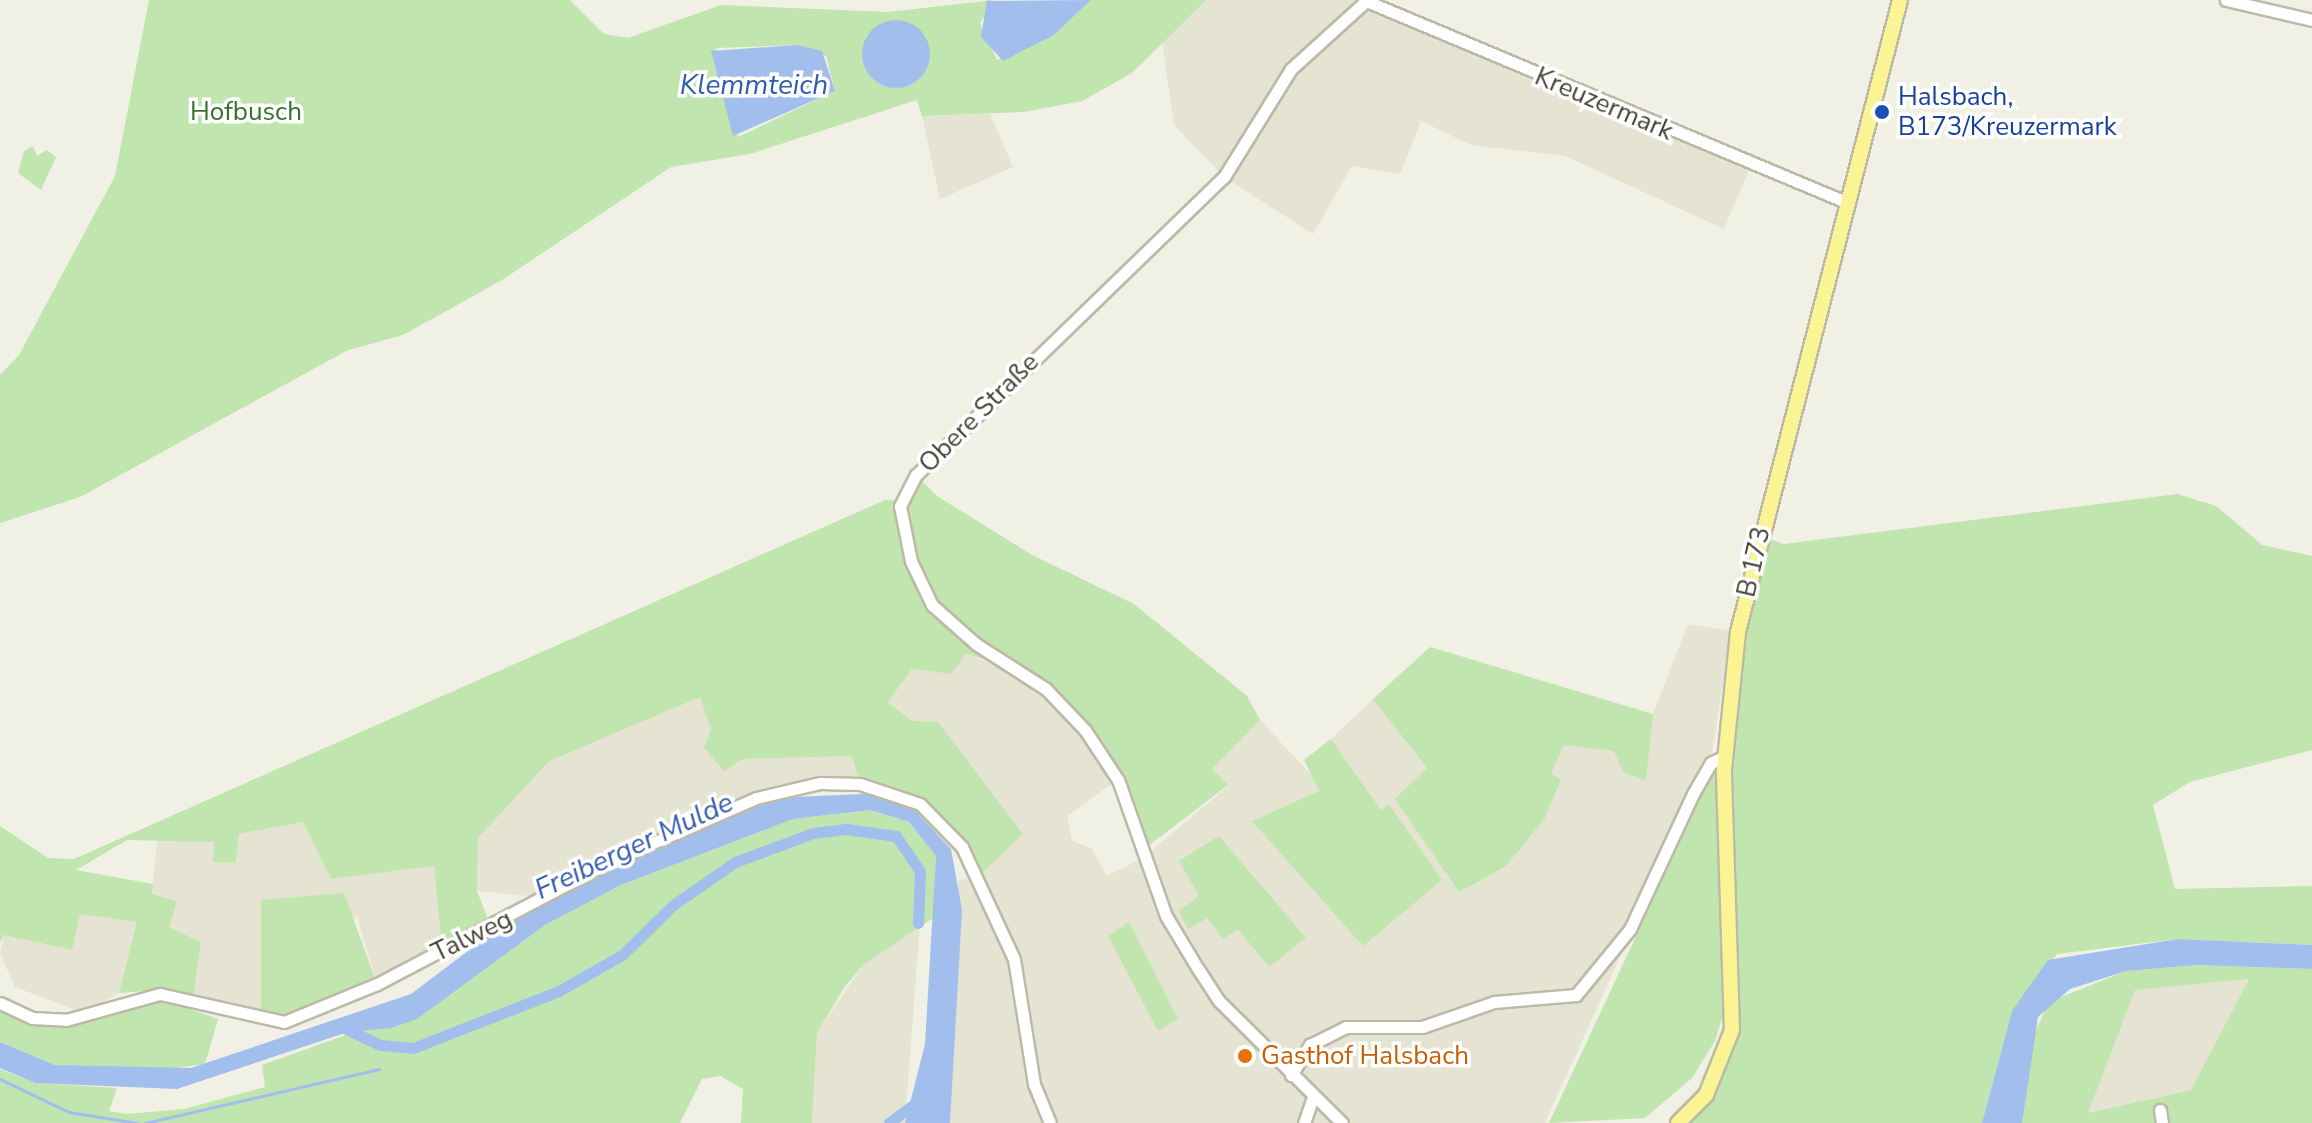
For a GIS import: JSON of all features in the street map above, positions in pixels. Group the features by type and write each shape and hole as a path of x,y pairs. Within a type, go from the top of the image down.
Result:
{"main road":[{"name":"B 173","path":"1678,1123 1706,1095 1732,1030 1725,756 1741,617 1900,0"}],"street":[{"path":"2226,0 2312,20"},
{"name":"Kreuzermark","path":"1366,1 1846,202"},
{"name":"Obere Straße","path":"1342,1123 1219,1001 1166,916 1118,780 1085,730 1046,689 976,644 932,605 911,561 900,506 916,475 1224,177 1291,69 1366,1"},
{"path":"1291,1075 1310,1045 1346,1027 1422,1027 1494,1002 1553,1002 1576,995 1630,929 1694,792 1711,763 1725,756"},
{"name":"Talweg","path":"0,1003 32,1018 66,1020 160,994 284,1022 377,984 609,862 756,798 820,783 860,784 920,804 962,847 1014,959 1034,1084 1050,1123"},
{"path":"1304,1123 1313,1097"}],"shaded area":[{"path":"1206,0 1364,0 1750,167 1724,229 1565,156 1471,145 1421,121 1400,174 1352,166 1313,234 1224,177 1174,125 1162,42"},
{"path":"990,114 1013,167 940,199 922,116"},
{"path":"1688,624 1731,631 1712,753 1545,1123 950,1123 958,881 980,875 912,721 888,702 912,669 950,674 966,654 1012,671 1083,733 1113,783 1067,816 1072,841 1091,848 1107,876 1143,858 1228,786 1212,769 1260,720 1320,784 1319,791 1253,821 1363,945 1442,880 1389,804 1381,810 1331,739 1373,699 1427,768 1551,774 1564,744 1614,751 1646,781 1653,714"},
{"path":"700,696 711,729 743,759 852,756 861,778 758,792 540,897 477,891 478,837 549,760"},
{"path":"303,822 331,879 434,866 442,950 377,984 357,916 262,1023 193,1007 201,942 169,927 152,894 157,839 215,842 236,863 239,834"},
{"path":"79,914 138,922 119,993 83,1013 15,987 0,954 4,935 71,950"},
{"path":"920,923 905,1123 812,1123 817,1033 863,965"},
{"path":"2249,979 2191,1090 2087,1113 2134,990"}],"green space":[{"name":"Hofbusch","path":"149,0 570,0 604,34 628,38 721,5 888,12 994,0 980,23 997,60 1054,35 1091,0 1206,0 1132,73 1082,101 1024,112 922,116 917,100 750,154 671,167 502,280 403,335 348,350 80,497 0,523 0,375 19,355 115,176","holes":["797,45 826,56 835,91 738,137 716,48"]},
{"path":"33,146 37,156 47,150 56,157 41,190 18,173 24,151"},
{"path":"916,475 937,496 1032,555 1134,604 1247,696 1260,720 1212,769 1228,785 1147,847 1109,763 1055,697 1008,666 966,654 951,674 912,669 888,702 912,721 938,722 1023,834 980,875 952,832 860,784 852,756 743,759 724,771 704,748 711,729 700,697 549,761 478,838 477,891 491,927 442,950 434,866 331,879 303,822 239,834 236,863 213,862 214,842 127,840 76,870 153,884 152,894 177,901 169,927 201,942 193,1002 162,990 119,993 137,922 80,914 72,950 4,935 0,942 0,826 48,858 74,859 885,500 901,501"},
{"path":"2177,494 2216,506 2262,545 2312,556 2312,750 2190,782 2153,805 2175,889 2312,886 2312,945 2178,939 2057,954 2012,1011 1982,1123 1691,1123 1713,1100 1737,1043 1732,753 1748,618 1768,538 1784,544"},
{"path":"1430,647 1653,714 1646,781 1623,772 1614,751 1564,745 1551,774 1561,779 1545,818 1506,866 1459,892 1395,799 1427,768 1373,699"},
{"path":"1331,739 1381,810 1389,804 1442,880 1363,946 1252,821 1319,791 1304,760"},
{"path":"1715,767 1724,1012 1715,1041 1692,1078 1645,1118 1549,1123"},
{"path":"870,810 909,822 936,856 933,918 863,965 844,988 817,1033 812,1123 741,1123 743,1089 720,1076 702,1079 680,1123 0,1123 0,1069 35,1083 117,1088 109,1111 127,1114 184,1109 265,1087 262,1065 441,1001 545,925 621,885 793,819"},
{"path":"1219,836 1306,938 1269,967 1238,929 1223,939 1207,918 1188,929 1179,911 1199,896 1179,861"},
{"path":"344,893 377,984 317,1013 261,1022 261,900"},
{"path":"1129,922 1178,1019 1158,1031 1108,936"},
{"path":"2198,965 2312,969 2312,1123 2022,1123 2028,1047 2049,1002 2126,971","holes":["2249,979 2191,1090 2088,1113 2135,990"]},
{"path":"159,998 218,1019 205,1064 153,1071 55,1065 0,1042 0,1007 31,1021"}],"water":[{"path":"987,0 1091,0 1054,35 1003,61 981,37"},
{"path":"889,20 903,20 915,25 925,35 930,54 925,73 915,83 903,88 889,88 877,83 867,73 862,61 862,47 867,35 877,25"},
{"name":"Klemmteich","path":"797,45 822,51 835,91 733,136 711,51"},
{"path":"864,794 908,803 951,849 962,910 950,1123 905,1123 925,1044 936,856 909,822 870,810 793,819 621,885 545,925 417,1019 391,1028 348,1032 177,1089 35,1083 0,1068 0,1042 55,1065 191,1068 411,994 501,926 600,870 733,813 792,797"},
{"path":"2178,939 2312,945 2312,969 2198,965 2126,971 2070,989 2038,1017 2022,1123 1982,1123 2012,1011 2048,960"}],"waterway":[{"path":"342,1027 380,1045 413,1048 557,992 622,955 673,905 735,862 813,833 846,829 896,836 920,871 918,923"},
{"path":"145,1123 379,1069"},
{"path":"0,1079 69,1112 137,1123"},
{"path":"889,1123 917,1102"}],"place":[{"name":"Halsbach, B173/Kreuzermark","path":"1882,112"},
{"name":"Gasthof Halsbach","path":"1245,1056"}],"water label":[{"name":"Freiberger Mulde","path":"634,846"}]}
